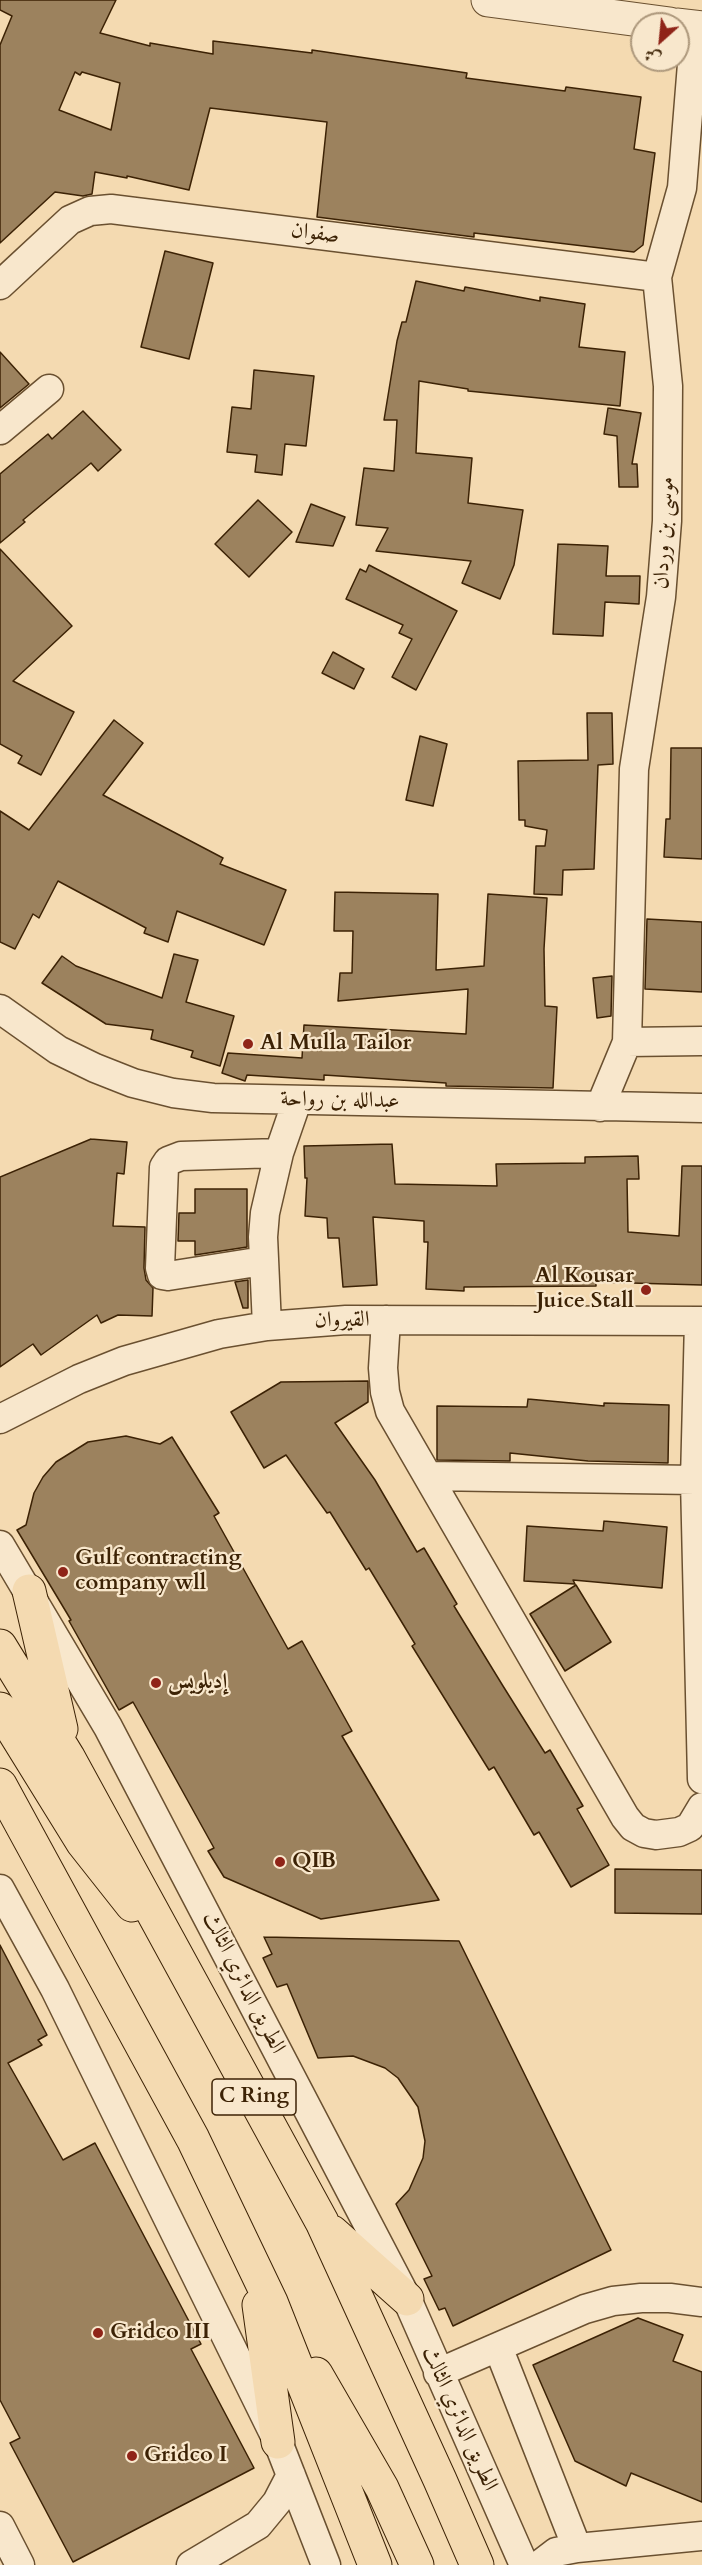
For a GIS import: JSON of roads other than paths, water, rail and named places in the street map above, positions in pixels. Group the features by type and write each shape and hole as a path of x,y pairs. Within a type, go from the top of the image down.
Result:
{"highway":[{"path":"29,1591 68,1757"},
{"name":"الطريق الدائري الثالث","path":"0,1646 68,1757 322,2222 477,2565"},
{"path":"0,1708 83,1843 191,1980"},
{"name":"C Ring","path":"0,1785 193,2139 270,2302 375,2565"},
{"path":"322,2222 407,2299"},
{"path":"253,2265 278,2442"},
{"path":"270,2302 360,2448 382,2488 417,2565"}],"street":[{"path":"488,0 630,19"},
{"name":"موسى بن وردان","path":"600,1107 627,1042 634,769 661,597 667,521 668,386 657,277 682,188 685,72"},
{"name":"صفوان","path":"0,285 70,220 90,211 111,209 657,277"},
{"path":"0,430 49,389"},
{"name":"عبدالله بن رواحة","path":"0,1009 58,1050 133,1083 172,1093 213,1098 297,1101 702,1108"},
{"path":"627,1042 702,1041"},
{"path":"267,1326 263,1261 265,1213 279,1153 297,1101"},
{"path":"263,1261 168,1276 162,1275 160,1268 164,1167 174,1157 181,1156 279,1153"},
{"path":"386,1320 383,1368 385,1392 390,1411 625,1817 633,1827 644,1833 656,1835 679,1832 690,1827 702,1807"},
{"name":"القيروان","path":"0,1419 79,1379 124,1361 209,1337 267,1326 307,1322 386,1320 701,1321"},
{"path":"701,1321 695,1480 702,1779"},
{"path":"428,1476 695,1480"},
{"name":"الطريق الدائري الثالث","path":"0,1545 108,1727 179,1858 407,2299 524,2565"},
{"path":"0,1889 55,1989 278,2442 326,2565"},
{"path":"438,2373 585,2309 613,2301 670,2298 702,2302"},
{"path":"498,2347 577,2548"},
{"path":"191,2565 258,2525 277,2502 291,2475"},
{"path":"258,2525 288,2528 316,2538"},
{"path":"0,2526 20,2565"},
{"path":"538,2565 556,2552 577,2548 702,2536"}],"place":[{"name":"Al Mulla Tailor","path":"248,1044"},
{"name":"Al Kousar Juice Stall","path":"646,1290"},
{"name":"Gulf contracting company wll","path":"63,1572"},
{"name":"إديلويس","path":"156,1683"},
{"name":"QIB","path":"280,1862"},
{"name":"Gridco III","path":"98,2333"},
{"name":"Gridco I","path":"132,2456"}]}
